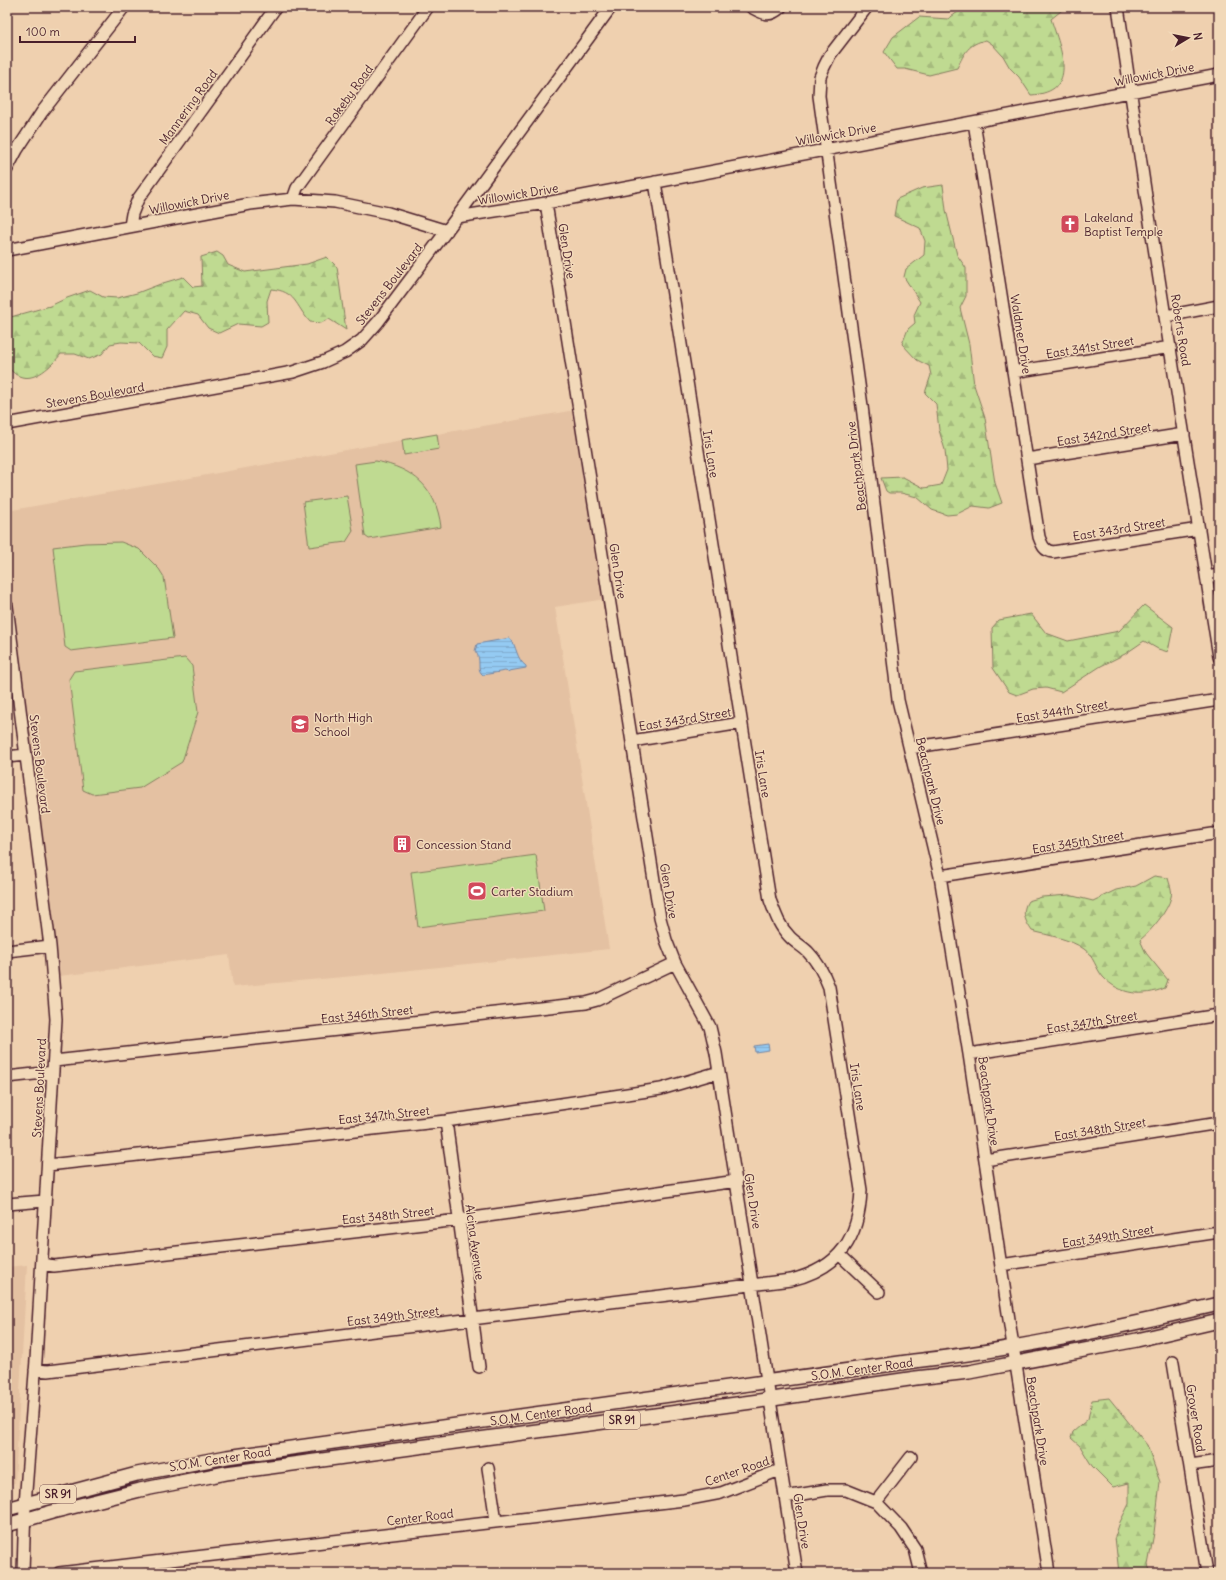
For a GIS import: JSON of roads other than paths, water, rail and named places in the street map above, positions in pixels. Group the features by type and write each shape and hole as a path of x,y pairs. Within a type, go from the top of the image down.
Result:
{"main road":[{"name":"S.O.M. Center Road","path":"7,1509 137,1474 227,1457 966,1355 1134,1324 1219,1304"},
{"name":"S.O.M. Center Road","path":"7,1525 140,1490 226,1473 969,1372 1137,1340 1219,1321"}],"street":[{"path":"7,169 17,150 42,112 124,7"},
{"name":"Mannering Road","path":"130,226 132,214 138,199 276,7"},
{"name":"Rokeby Road","path":"293,199 297,188 428,7"},
{"name":"Stevens Boulevard","path":"7,424 293,372 323,362 345,352 362,340 378,322 447,231 611,7"},
{"path":"751,7 765,14 774,13 781,7"},
{"name":"Beachpark Drive","path":"867,7 830,55 820,77 819,96 862,406 898,700 940,876 1049,1573"},
{"name":"Roberts Road","path":"1118,7 1219,657"},
{"name":"Willowick Drive","path":"457,217 546,203 1219,75"},
{"name":"Waldmer Drive","path":"974,122 1039,537 1045,549"},
{"name":"Iris Lane","path":"655,182 770,900 777,919 789,936 808,952 817,963 829,987 861,1190 860,1210 856,1224 849,1240 839,1254 830,1263 807,1276 791,1280 753,1285"},
{"name":"Willowick Drive","path":"7,250 250,204 293,199 335,202 365,208 388,213 447,231"},
{"name":"Glen Drive","path":"546,203 660,918 666,940 675,963 710,1027 737,1181 780,1470 797,1573"},
{"path":"1166,316 1219,306"},
{"name":"East 341st Street","path":"1013,372 1171,347"},
{"name":"East 342nd Street","path":"1027,459 1184,434"},
{"name":"East 343rd Street","path":"1045,549 1053,552 1199,529"},
{"path":"1207,577 1219,575"},
{"name":"Stevens Boulevard","path":"7,606 9,634 50,946 56,1005 54,1067 42,1264 25,1504 23,1573"},
{"name":"East 344th Street","path":"910,748 1219,700"},
{"name":"East 343rd Street","path":"632,741 741,723"},
{"path":"7,757 25,755"},
{"name":"East 345th Street","path":"940,876 1219,833"},
{"path":"7,951 50,946"},
{"name":"East 346th Street","path":"7,1077 54,1067 586,1003 597,1000 675,963"},
{"name":"East 347th Street","path":"969,1054 1219,1015"},
{"name":"East 347th Street","path":"48,1165 446,1121 661,1089 719,1072"},
{"name":"Alcina Avenue","path":"446,1121 479,1367"},
{"name":"East 348th Street","path":"985,1160 1219,1123"},
{"name":"East 348th Street","path":"42,1264 62,1265 459,1220 737,1181"},
{"path":"7,1204 45,1201"},
{"name":"East 349th Street","path":"1001,1265 1219,1232"},
{"path":"839,1254 879,1292"},
{"name":"East 349th Street","path":"35,1370 48,1371 753,1285"},
{"name":"Grover Road","path":"1173,1362 1207,1573"},
{"path":"876,1502 911,1458"},
{"path":"1190,1465 1219,1461"},
{"path":"488,1468 496,1521"},
{"name":"Center Road","path":"58,1573 684,1500 721,1493 780,1470"},
{"path":"785,1497 827,1490 846,1490 876,1502 902,1528 915,1549 921,1573"}],"water":[{"path":"510,638 520,660 526,668 483,675 480,670 475,651 477,644"},
{"path":"768,1044 769,1050 755,1052 754,1046"}],"place":[{"name":"Lakeland Baptist Temple","path":"1070,224"},
{"name":"North High School","path":"300,724"},
{"name":"Concession Stand","path":"402,844"},
{"name":"Carter Stadium","path":"477,891"}]}
